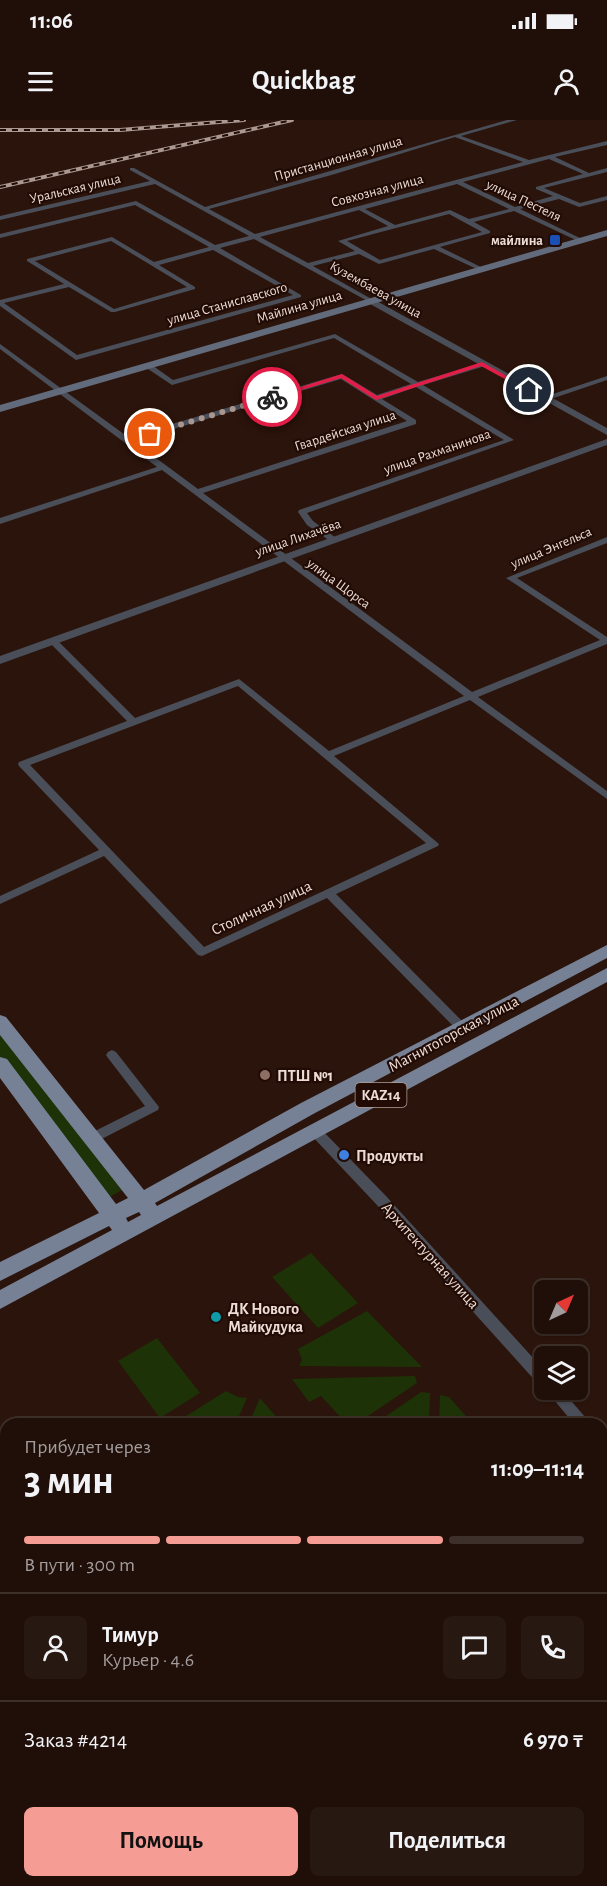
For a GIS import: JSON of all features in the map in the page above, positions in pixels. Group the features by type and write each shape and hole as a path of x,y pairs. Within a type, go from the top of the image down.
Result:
{"main road":[{"name":"Майлина улица","path":"0,409 607,233"},
{"name":"Магнитогорская улица","path":"0,1272 141,1201 308,1108 607,951"},
{"name":"Магнитогорская улица","path":"0,1300 607,974"},
{"path":"0,1022 156,1218"},
{"path":"0,1064 126,1233"}],"street":[{"name":"Пристанционная улица","path":"204,209 237,197 332,174 481,127 514,120"},
{"path":"457,136 529,162"},
{"name":"Совхозная улица","path":"154,264 456,181 607,143"},
{"path":"551,158 589,175"},
{"name":"Кузембаева улица","path":"132,169 607,432"},
{"path":"607,170 538,188 579,206 607,198"},
{"name":"улица Пестеля","path":"456,181 582,241"},
{"name":"Уральская улица","path":"0,218 155,182"},
{"path":"470,222 558,197"},
{"name":"улица Станиславского","path":"0,236 136,203 299,296 76,358 0,303"},
{"path":"359,208 394,227"},
{"path":"450,212 488,232 379,262 341,241 394,227 450,212"},
{"path":"112,238 154,264 193,288 113,311 29,260 112,238"},
{"path":"435,247 483,270"},
{"path":"306,266 359,252"},
{"path":"0,303 69,285"},
{"name":"улица Рахманинова","path":"146,365 172,382 335,336 510,440 302,512 310,523 333,540"},
{"name":"улица Щорса","path":"0,346 164,467 282,558 607,796"},
{"path":"376,398 482,364"},
{"name":"Гвардейская улица","path":"128,440 342,376 413,422 197,492"},
{"path":"545,398 607,378"},
{"name":"улица Лихачёва","path":"0,660 607,442"},
{"path":"0,521 164,467"},
{"name":"улица Энгельса","path":"607,540 510,578 607,641"},
{"path":"53,641 135,722"},
{"name":"улица Энгельса","path":"472,698 607,641"},
{"name":"Столичная улица","path":"239,682 328,756 434,844 202,952 23,764 239,682"},
{"path":"328,756 472,698"},
{"path":"0,900 106,851"},
{"name":"Столичная улица","path":"329,894 462,1028"},
{"path":"92,1139 153,1107 112,1055"},
{"name":"Архитектурная улица","path":"315,1131 381,1200 534,1369"},
{"path":"562,1400 579,1418"}],"green space":[{"path":"0,1031 124,1189 108,1198 0,1058"},
{"path":"311,1253 358,1303 318,1328 272,1277"},
{"path":"367,1311 422,1367 299,1366 302,1360 298,1349"},
{"path":"157,1338 200,1393 160,1418 118,1361"},
{"path":"415,1376 417,1383 365,1418 341,1418 321,1396 309,1402 292,1379"},
{"path":"226,1391 238,1397 247,1398 238,1418 183,1418"},
{"path":"421,1392 430,1393 429,1418 383,1418"},
{"path":"440,1395 449,1397 468,1418 439,1418"},
{"path":"260,1398 277,1418 251,1418"}],"railway":[{"path":"0,130 120,130 244,120"},
{"path":"0,187 292,120"}],"way so far":[{"path":"150,434 272,397"}],"place":[{"name":"майлина","path":"555,240"},
{"name":"ПТШ №1","path":"265,1075"},
{"name":"Продукты","path":"344,1155"},
{"name":"ДК Нового Майкудука","path":"216,1317"}],"route":[{"path":"272,397 342,376 376,398 482,364 529,390"}]}
